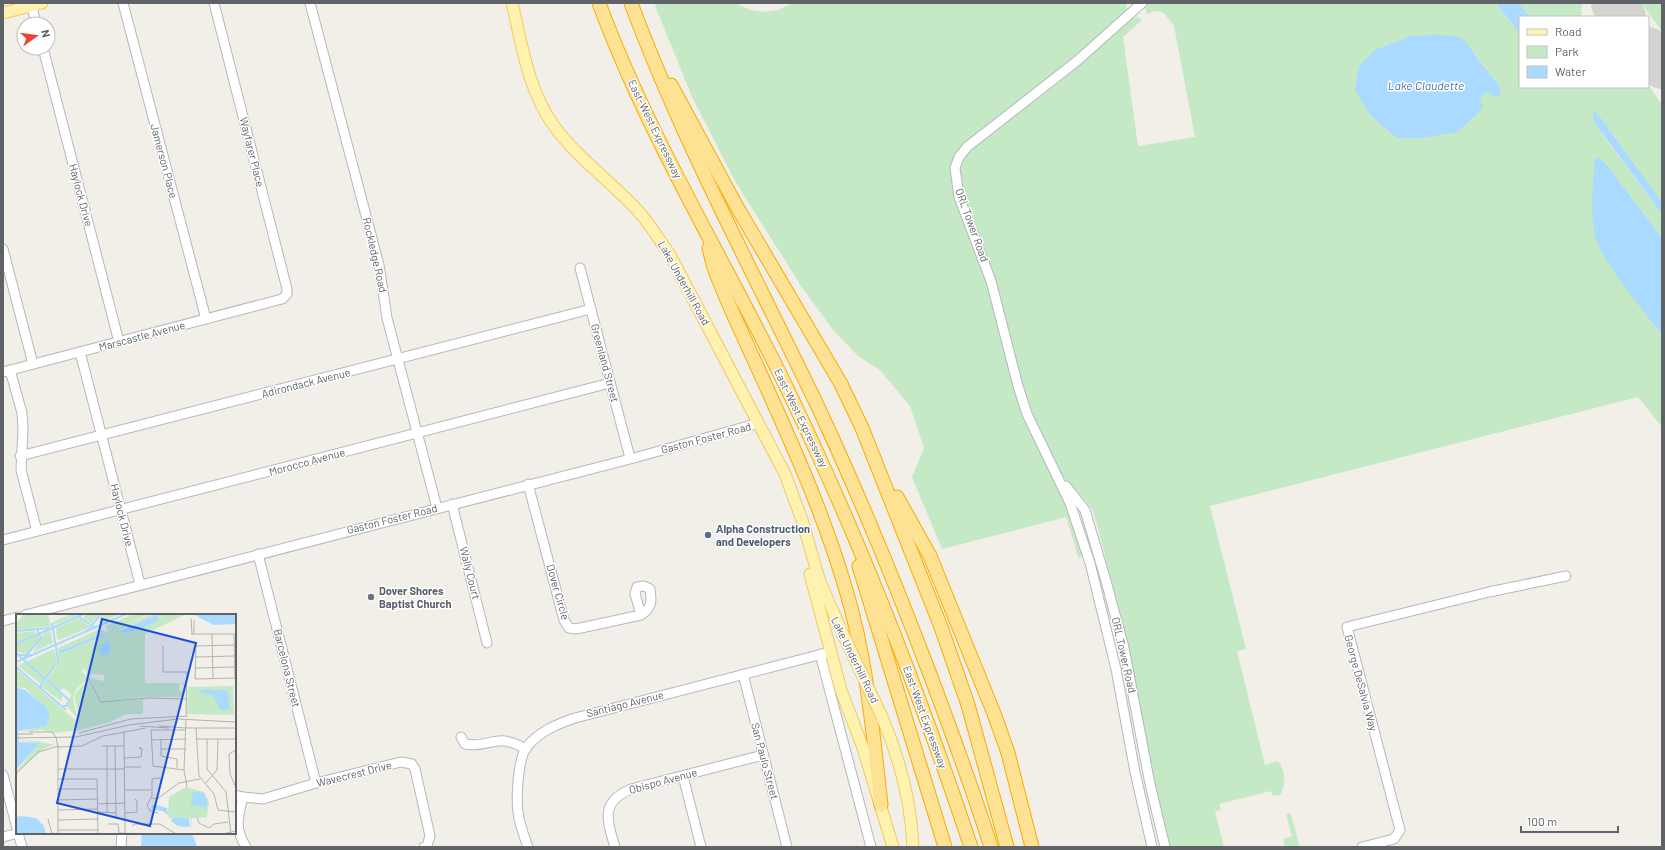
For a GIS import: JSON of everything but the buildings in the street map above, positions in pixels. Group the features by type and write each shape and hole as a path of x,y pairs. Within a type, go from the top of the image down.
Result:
{"highway":[{"name":"East-West Expressway","path":"599,3 630,79 706,233 783,380 818,453 883,604 910,674 971,847"},
{"name":"East-West Expressway","path":"631,3 672,104 822,417 880,548 909,617 957,746 991,847"},
{"path":"645,40 689,115 738,207 841,384 873,454 941,627 968,705 1007,847"},
{"path":"706,233 714,268 810,488 846,590 860,646 868,691 881,805"},
{"path":"873,454 930,556 969,649 1008,754 1032,847"},
{"path":"851,529 859,567 945,847"}],"main road":[{"name":"Lake Underhill Road","path":"512,3 529,73 538,98 554,126 640,213 670,255 785,474 802,520 820,582 882,717 899,761 909,801 913,847"},
{"path":"3,13 37,4"},
{"name":"Lake Underhill Road","path":"785,474 825,653 841,690 881,805 893,847"}],"street":[{"name":"Jamerson Place","path":"123,3 206,319"},
{"name":"Wayfarer Place","path":"214,3 287,289 287,294 282,299"},
{"name":"Rockledge Road","path":"310,3 379,265 387,318 437,508"},
{"name":"ORL Tower Road","path":"1142,3 1078,61 967,147 959,157 955,168 959,197 991,281 1020,393 1027,414 1074,512 1090,563 1109,636 1136,778 1152,847"},
{"path":"36,16 37,4"},
{"name":"Haylock Drive","path":"45,56 119,342"},
{"path":"3,249 33,364"},
{"name":"Greenland Street","path":"580,268 630,458"},
{"name":"Marscastle Avenue","path":"6,371 282,299"},
{"name":"Adirondack Avenue","path":"20,456 591,309"},
{"name":"Haylock Drive","path":"80,352 140,584"},
{"path":"6,371 22,413 23,430 20,456 21,470 37,531"},
{"name":"Morocco Avenue","path":"3,540 610,383"},
{"name":"Gaston Foster Road","path":"33,614 57,611 140,584 630,458 759,423"},
{"name":"ORL Tower Road","path":"1056,474 1085,510 1100,560 1124,648 1150,784 1164,847"},
{"name":"Dover Circle","path":"528,484 564,620 569,628 576,629 641,615"},
{"name":"Wally Court","path":"452,504 487,643"},
{"name":"Barcelona Street","path":"258,554 316,783"},
{"path":"1090,563 1100,560"},
{"name":"George DeSalvia Way","path":"1362,847 1394,839 1400,830 1347,627 1489,592 1566,576"},
{"path":"3,621 16,617"},
{"name":"Santiago Avenue","path":"528,847 518,811 520,768 526,749 540,734 555,725 574,718 825,653"},
{"name":"Lake Underhill Road","path":"825,653 871,847"},
{"name":"San Paulo Street","path":"743,674 787,847"},
{"path":"1122,702 1135,700"},
{"path":"461,738 465,744 473,745 496,740 516,743 526,749"},
{"name":"Obispo Avenue","path":"614,847 608,823 608,810 611,802 619,794 631,789 763,755"},
{"name":"Wavecrest Drive","path":"239,796 262,799 316,783 401,762 412,764 415,769 430,836 427,846 424,847"},
{"path":"3,775 16,824"},
{"path":"683,776 701,847"},
{"path":"239,796 237,821 240,838 246,847"},
{"path":"3,837 16,834"},
{"path":"18,834 22,847"},
{"path":"121,847 122,834"}],"green space":[{"path":"654,3 735,3 751,10 765,12 778,10 793,3 1126,3 1127,11 953,165 952,179 954,194 982,265 1000,331 1082,550 1081,557 1079,559 1066,517 942,549 912,477 924,448 910,406 880,370 858,356 834,331 803,289 735,181 692,97"},
{"path":"1147,3 1496,3 1519,33 1519,88 1649,88 1649,86 1662,104 1662,202 1607,127 1601,133 1662,214 1662,238 1606,164 1599,158 1657,328 1662,334 1662,427 1638,397 1210,506 1246,649 1237,651 1265,765 1278,761 1282,768 1284,778 1282,792 1280,795 1273,796 1271,791 1219,804 1221,810 1215,812 1224,847 1169,847 1156,795 1127,640 1096,521 1092,509 1083,497 1061,474 1031,411 1022,386 993,273 962,195 960,169 966,154 1130,19 1138,17 1142,20 1123,37 1138,146 1195,137 1174,26 1163,12 1155,11 1147,14 1145,7","holes":["1474,52 1500,87 1487,90 1479,99"]},
{"path":"1519,3 1582,3 1581,16 1529,16"},
{"path":"1641,3 1662,3 1662,31"},
{"path":"1289,813 1291,815 1300,847 1285,847 1283,839 1292,836 1286,814"}],"water":[{"path":"1496,3 1519,3 1529,16 1519,16 1519,33"},
{"name":"Lake Claudette","path":"1411,36 1456,36 1464,40 1500,87 1500,95 1494,97 1487,91 1479,99 1483,106 1479,112 1457,132 1423,138 1397,138 1370,115 1355,89 1359,66 1375,50"},
{"path":"1593,112 1597,113 1662,202 1662,214 1593,121"},
{"path":"1599,158 1606,164 1662,238 1662,334 1614,272 1605,258 1595,236 1592,208 1593,180 1594,162 1595,159"},
{"path":"142,834 192,834 197,847 141,847"}],"runway":[{"path":"1613,3 1623,16"},
{"path":"1649,50 1662,67"}],"place":[{"name":"Alpha Construction and Developers","path":"708,535"},
{"name":"Dover Shores Baptist Church","path":"371,597"}]}
